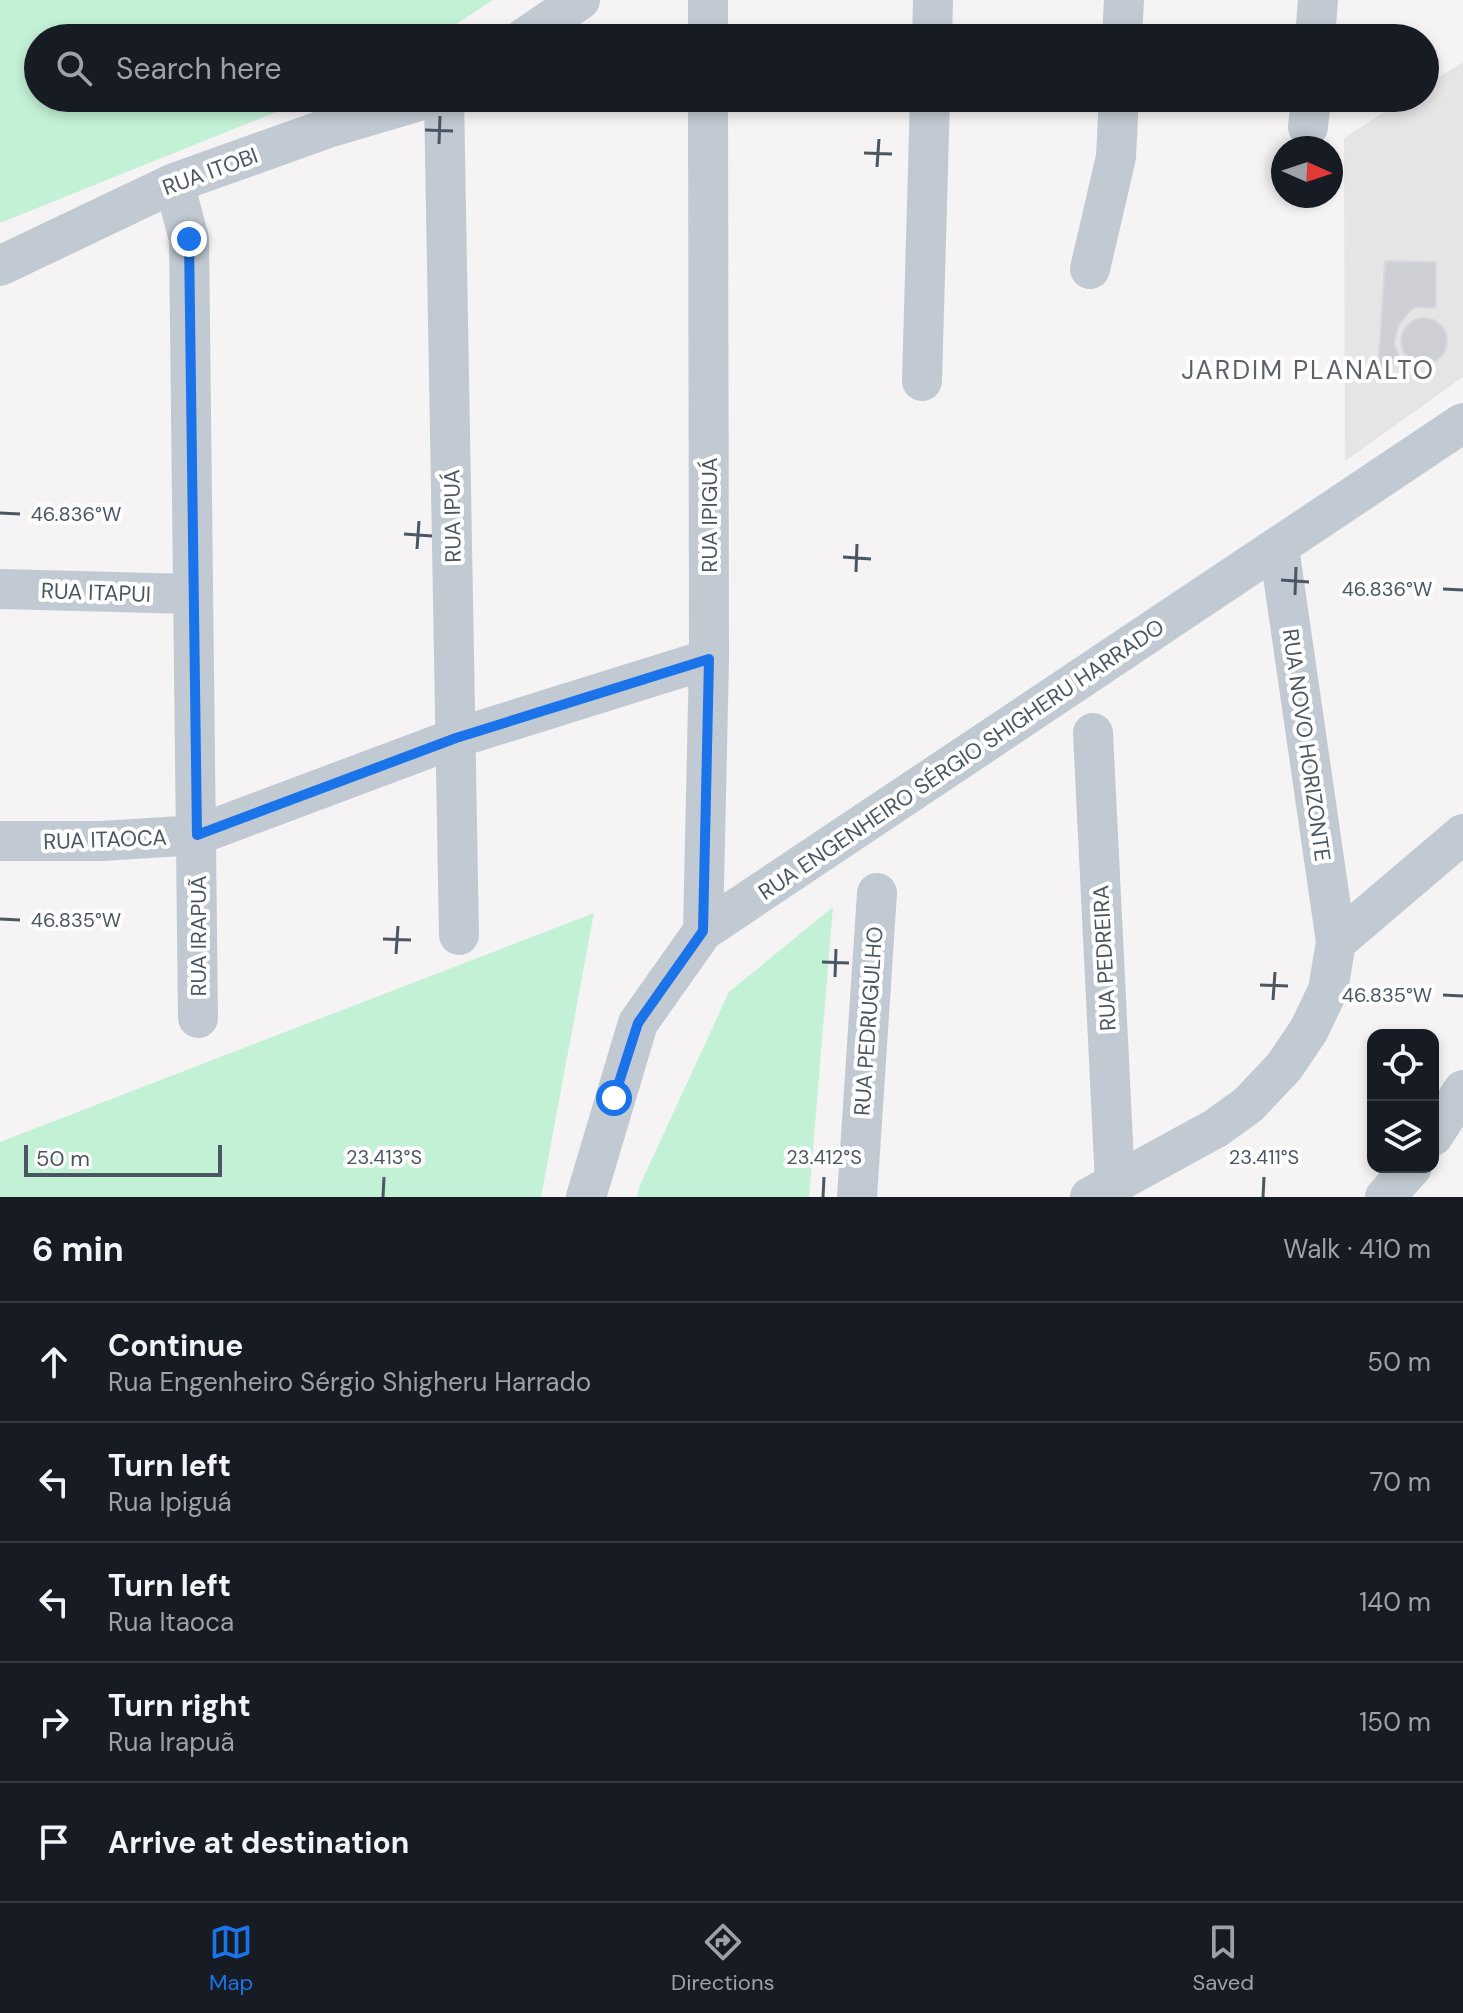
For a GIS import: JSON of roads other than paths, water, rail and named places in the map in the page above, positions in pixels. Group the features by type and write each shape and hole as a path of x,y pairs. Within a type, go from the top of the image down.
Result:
{"street":[{"path":"545,24 580,0"},
{"path":"708,0 708,24"},
{"path":"932,24 933,0"},
{"path":"1123,24 1124,0"},
{"path":"1316,24 1318,0"},
{"name":"RUA ITOBI","path":"0,266 174,183 382,112"},
{"name":"RUA IPUÁ","path":"444,112 459,935"},
{"name":"RUA IPIGUÁ","path":"703,931 709,659 708,112"},
{"path":"922,381 930,112"},
{"path":"1090,269 1116,157 1118,112"},
{"name":"RUA IRAPUÃ","path":"174,183 189,239 198,1018"},
{"name":"RUA ENGENHEIRO SÉRGIO SHIGHERU HARRADO","path":"586,1197 638,1023 703,931 1463,423"},
{"name":"RUA NOVO HORIZONTE","path":"1102,1190 1216,1128 1248,1105 1284,1067 1309,1030 1328,990 1336,942 1279,548"},
{"name":"RUA ITAPUI","path":"0,589 192,594"},
{"name":"RUA ITAOCA","path":"0,841 102,841 197,835 456,738 709,659"},
{"name":"RUA PEDREIRA","path":"1093,733 1102,1190"},
{"path":"1336,942 1463,834"},
{"name":"RUA PEDRUGULHO","path":"857,1197 877,893"},
{"path":"1439,1127 1463,1090"},
{"path":"1385,1197 1407,1173"}],"district":[{"name":"JARDIM PLANALTO","path":"1308,370"}]}
